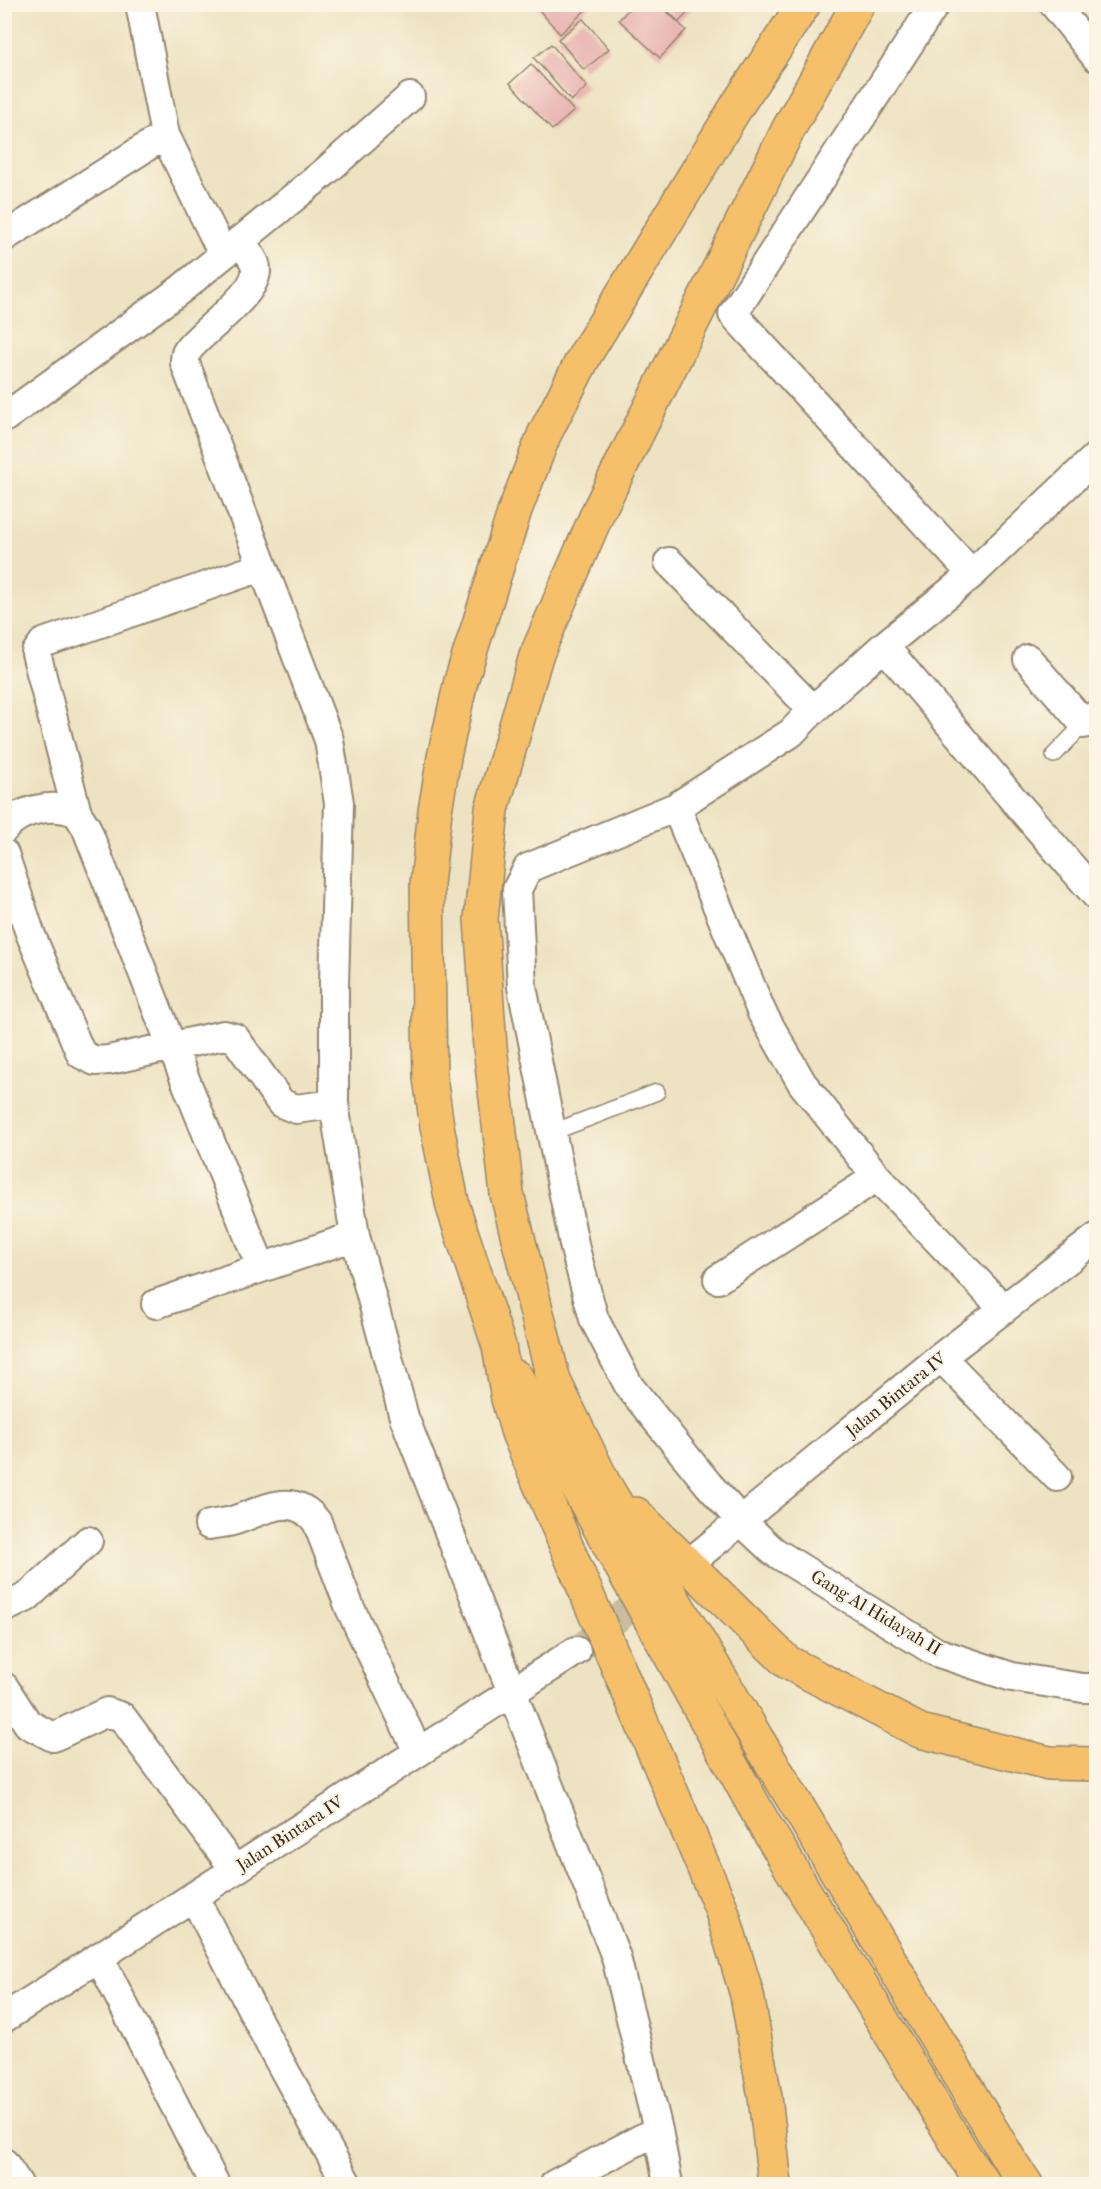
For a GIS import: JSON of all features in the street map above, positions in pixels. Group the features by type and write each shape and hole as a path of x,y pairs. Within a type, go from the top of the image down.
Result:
{"highway":[{"path":"775,2184 765,2097 747,1995 721,1908 518,1433 508,1399 499,1346 453,1207 430,1078 427,884 437,801 461,681 515,510 544,435 585,355 738,104 804,4"},
{"path":"858,4 789,128 598,512 537,656 492,809 481,919 490,1047 507,1194 554,1381 603,1482 1017,2172"},
{"path":"499,1346 763,1822 965,2157 984,2184"},
{"path":"603,1482 787,1662 920,1731 1048,1763 1096,1764"}],"street":[{"path":"140,4 165,135 231,247 256,265 253,281 237,302 188,349 185,363 329,740 339,803 334,984 334,1104 355,1236 404,1417 616,1957 658,2130 668,2184"},
{"path":"935,4 733,314 972,573"},
{"path":"1054,4 1096,57"},
{"path":"4,418 180,290 325,172 410,97"},
{"path":"4,237 165,135"},
{"name":"Gang Al Hidayah II","path":"1096,457 972,573 884,646 791,733 676,807 528,867 517,889 522,987 575,1249 594,1319 628,1386 708,1484 741,1521 773,1551 936,1652 1012,1677 1096,1688"},
{"path":"669,562 813,710"},
{"path":"261,567 43,643 36,653 77,813 86,827 261,1267"},
{"path":"884,646 1096,895"},
{"path":"1028,659 1090,719"},
{"path":"7,823 46,807 68,809 77,813"},
{"path":"676,807 762,1013 802,1083 877,1176 1004,1309"},
{"path":"4,854 30,933 81,1054 95,1061 109,1060 224,1035 235,1038 281,1103 296,1109 334,1104"},
{"path":"718,1279 877,1176"},
{"path":"156,1304 355,1236"},
{"name":"Jalan Bintara IV","path":"699,1555 941,1357 1096,1238"},
{"path":"941,1357 1057,1478"},
{"path":"209,1525 231,1521 279,1504 296,1505 312,1516 317,1522 350,1608 418,1752"},
{"path":"4,1608 27,1597 88,1541"},
{"name":"Jalan Bintara IV","path":"4,2018 576,1651"},
{"path":"4,1687 28,1724 53,1737 107,1712 122,1717 236,1870"},
{"path":"194,1897 271,2046 347,2184"},
{"path":"99,1957 214,2184"},
{"path":"555,2184 658,2130"},
{"path":"4,2163 18,2184"}],"lane":[{"path":"1054,755 1090,719"},
{"path":"553,1132 657,1092"}],"building":[{"path":"534,4 592,4 560,34"},
{"path":"633,4 659,4 686,30 660,58 619,20"},
{"path":"661,4 696,4 679,22"},
{"path":"583,19 609,49 584,70 558,39"},
{"path":"551,44 587,87 571,101 534,58"},
{"path":"531,64 574,111 552,130 510,83"}],"tunnel":[{"path":"576,1651 658,1587"}]}
